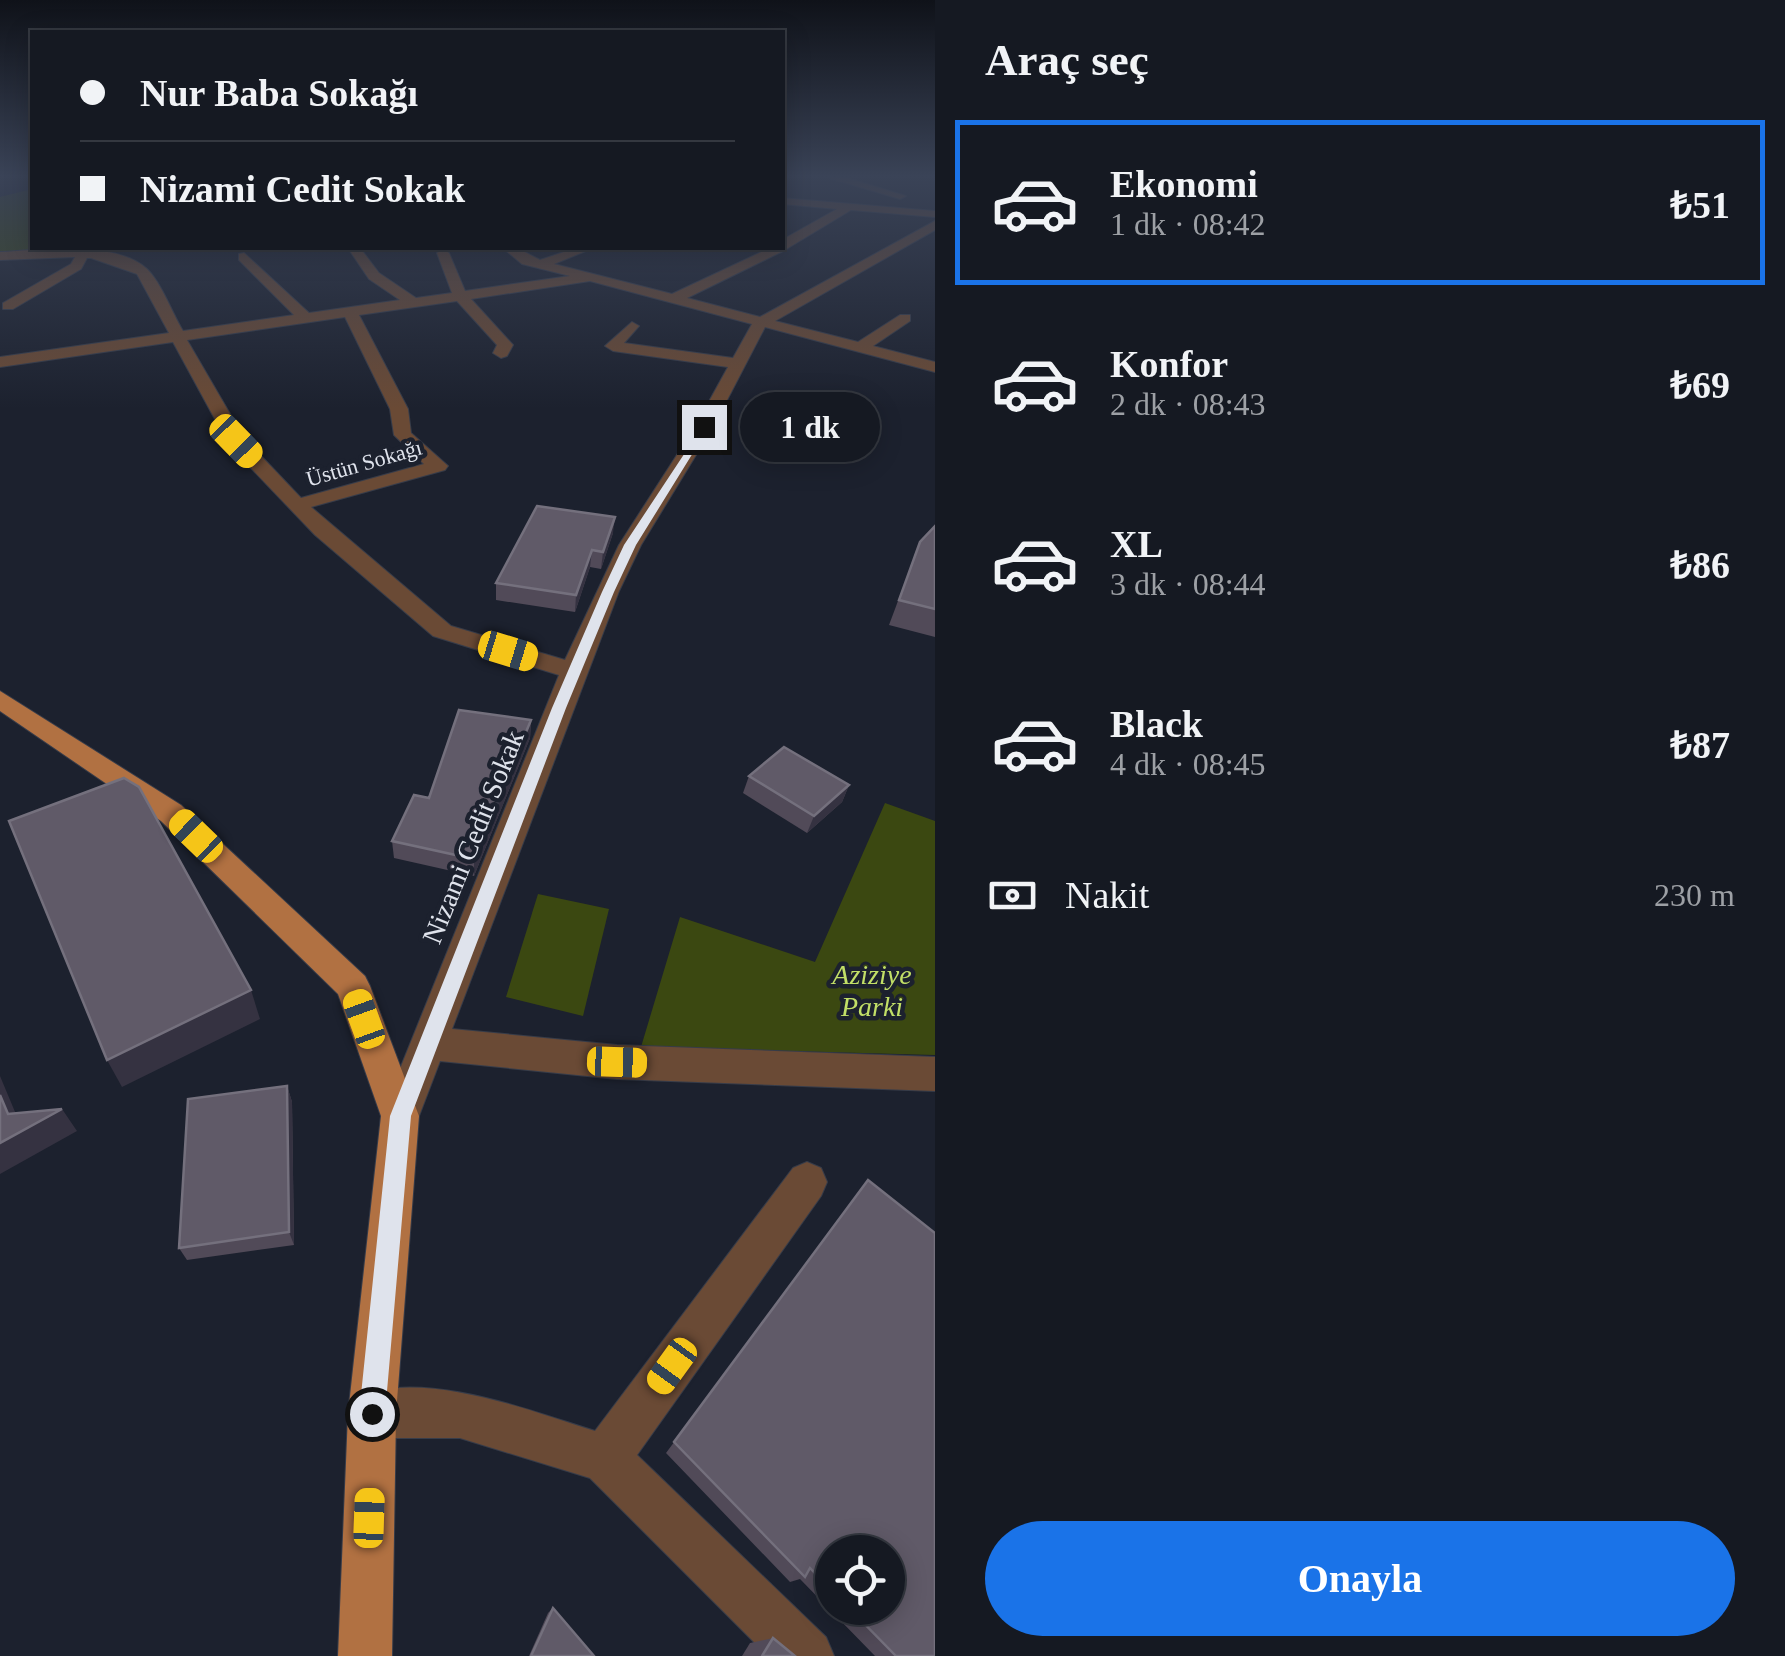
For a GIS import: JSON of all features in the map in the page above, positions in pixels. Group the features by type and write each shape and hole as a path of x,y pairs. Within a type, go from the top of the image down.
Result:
{"main road":[{"path":"0,699 171,813 352,986 400,1116 372,1414 366,1656"}],"street":[{"path":"0,256 48,254"},
{"path":"8,306 76,266 82,254"},
{"path":"98,254 118,256 142,272 236,441 322,531 442,631 574,671"},
{"path":"358,254 374,276 412,302"},
{"path":"443,254 458,294 505,345 501,353"},
{"path":"518,254 527,261 587,278 935,367"},
{"path":"539,265 569,254"},
{"path":"672,300 764,254"},
{"path":"760,323 884,254"},
{"path":"244,257 303,316"},
{"path":"0,362 587,278"},
{"name":"Üstün Sokağı","path":"297,505 438,466 401,435 396,419 399,409 348,310"},
{"path":"858,349 905,318"},
{"name":"Nizami Cedit Sokak","path":"400,1116 574,671 630,545 704,427 760,323"},
{"path":"632,326 613,346 738,363"},
{"path":"426,1043 617,1062 935,1074"},
{"path":"605,1458 807,1182"},
{"path":"372,1414 460,1414 605,1458 807,1656"}],"green space":[{"name":"Aziziye Parki","path":"885,803 935,821 935,1055 641,1047 680,917 815,962"},
{"path":"538,894 609,909 583,1016 506,997"}],"building":[{"path":"537,506 615,517 603,552 592,550 576,595 496,583"},
{"path":"935,526 935,609 899,600 920,542"},
{"path":"459,710 531,720 474,859 392,841 414,795 429,798"},
{"path":"784,747 849,785 814,816 749,776"},
{"path":"124,778 139,787 251,990 107,1060 9,821"},
{"path":"287,1086 289,1232 179,1248 188,1099"},
{"path":"0,1095 8,1114 62,1109 0,1143"},
{"path":"868,1180 935,1233 935,1656 896,1656 866,1625 905,1625 905,1535 815,1535 815,1573 810,1568 805,1577 674,1442"},
{"path":"553,1608 594,1656 531,1656"},
{"path":"773,1638 795,1656 762,1656"}],"route":[{"path":"372,1414 400,1116 608,592 630,545 704,427"}]}
